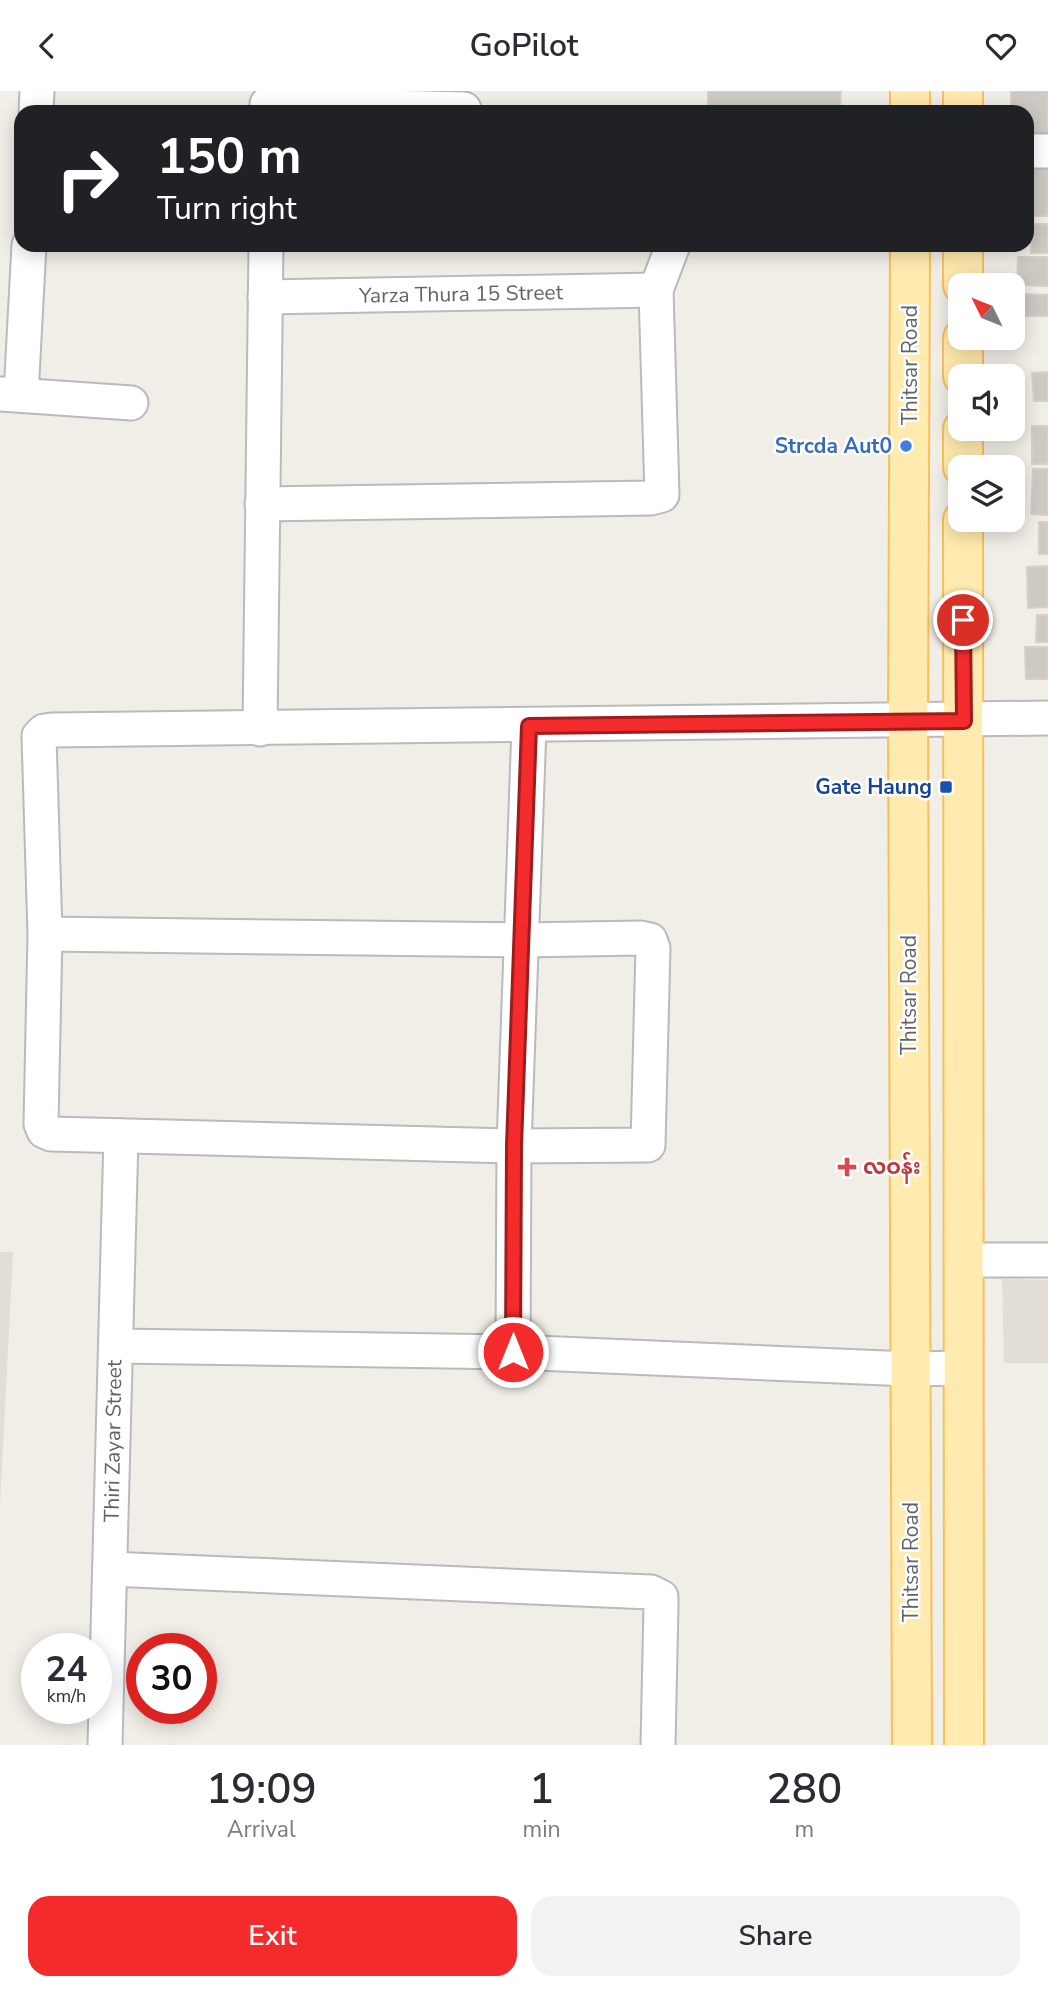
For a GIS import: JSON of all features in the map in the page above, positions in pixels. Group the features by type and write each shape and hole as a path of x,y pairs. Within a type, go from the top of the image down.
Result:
{"main road":[{"name":"Thitsar Road","path":"910,252 908,722 912,1745"},
{"path":"963,252 963,273"},
{"path":"963,532 964,1745"}],"street":[{"path":"267,102 351,105"},
{"path":"28,252 10,395 131,403"},
{"path":"260,729 266,252"},
{"path":"262,504 651,498 662,495 656,290 670,252"},
{"name":"Yarza Thura 15 Street","path":"265,297 656,290"},
{"path":"45,935 650,940 653,948 648,1145 514,1146 51,1134 44,1131 41,1124 45,935 39,736 44,731 1048,719"},
{"path":"513,1352 514,1146 529,726"},
{"name":"Thiri Zayar Street","path":"105,1745 121,1136"},
{"path":"965,1260 1048,1260"},
{"path":"116,1346 513,1352 909,1369 965,1368"},
{"path":"110,1569 651,1592 661,1597 662,1605 658,1745"}],"shaded area":[{"path":"0,1252 13,1252 0,1506"},
{"path":"1002,1279 1048,1280 1048,1363 1004,1363"}],"building":[{"path":"708,91 841,91 840,105 708,105"},
{"path":"1011,91 1048,91 1048,138 1034,138 1034,105 1011,105"},
{"path":"1034,161 1048,161 1048,216 1034,216"},
{"path":"1034,224 1048,224 1048,253 1031,253 1034,252"},
{"path":"1018,257 1048,257 1048,286 1026,285 1026,273 1017,273"},
{"path":"1026,294 1048,295 1048,316 1026,316"},
{"path":"1048,372 1048,401 1034,401 1032,373"},
{"path":"1032,426 1048,426 1048,464 1032,464"},
{"path":"1033,469 1048,469 1048,515 1031,514"},
{"path":"1039,522 1048,522 1048,554 1039,554"},
{"path":"1048,566 1048,607 1028,608 1027,567"},
{"path":"1037,615 1048,615 1048,642 1036,642"},
{"path":"1025,647 1048,647 1048,679 1026,679"}],"place":[{"name":"Strcda Aut0","path":"906,446"},
{"name":"Gate Haung","path":"946,787"},
{"name":"လဝန်း","path":"847,1167"}],"route":[{"path":"513,1352 514,1146 529,726 964,721 963,620"}]}
